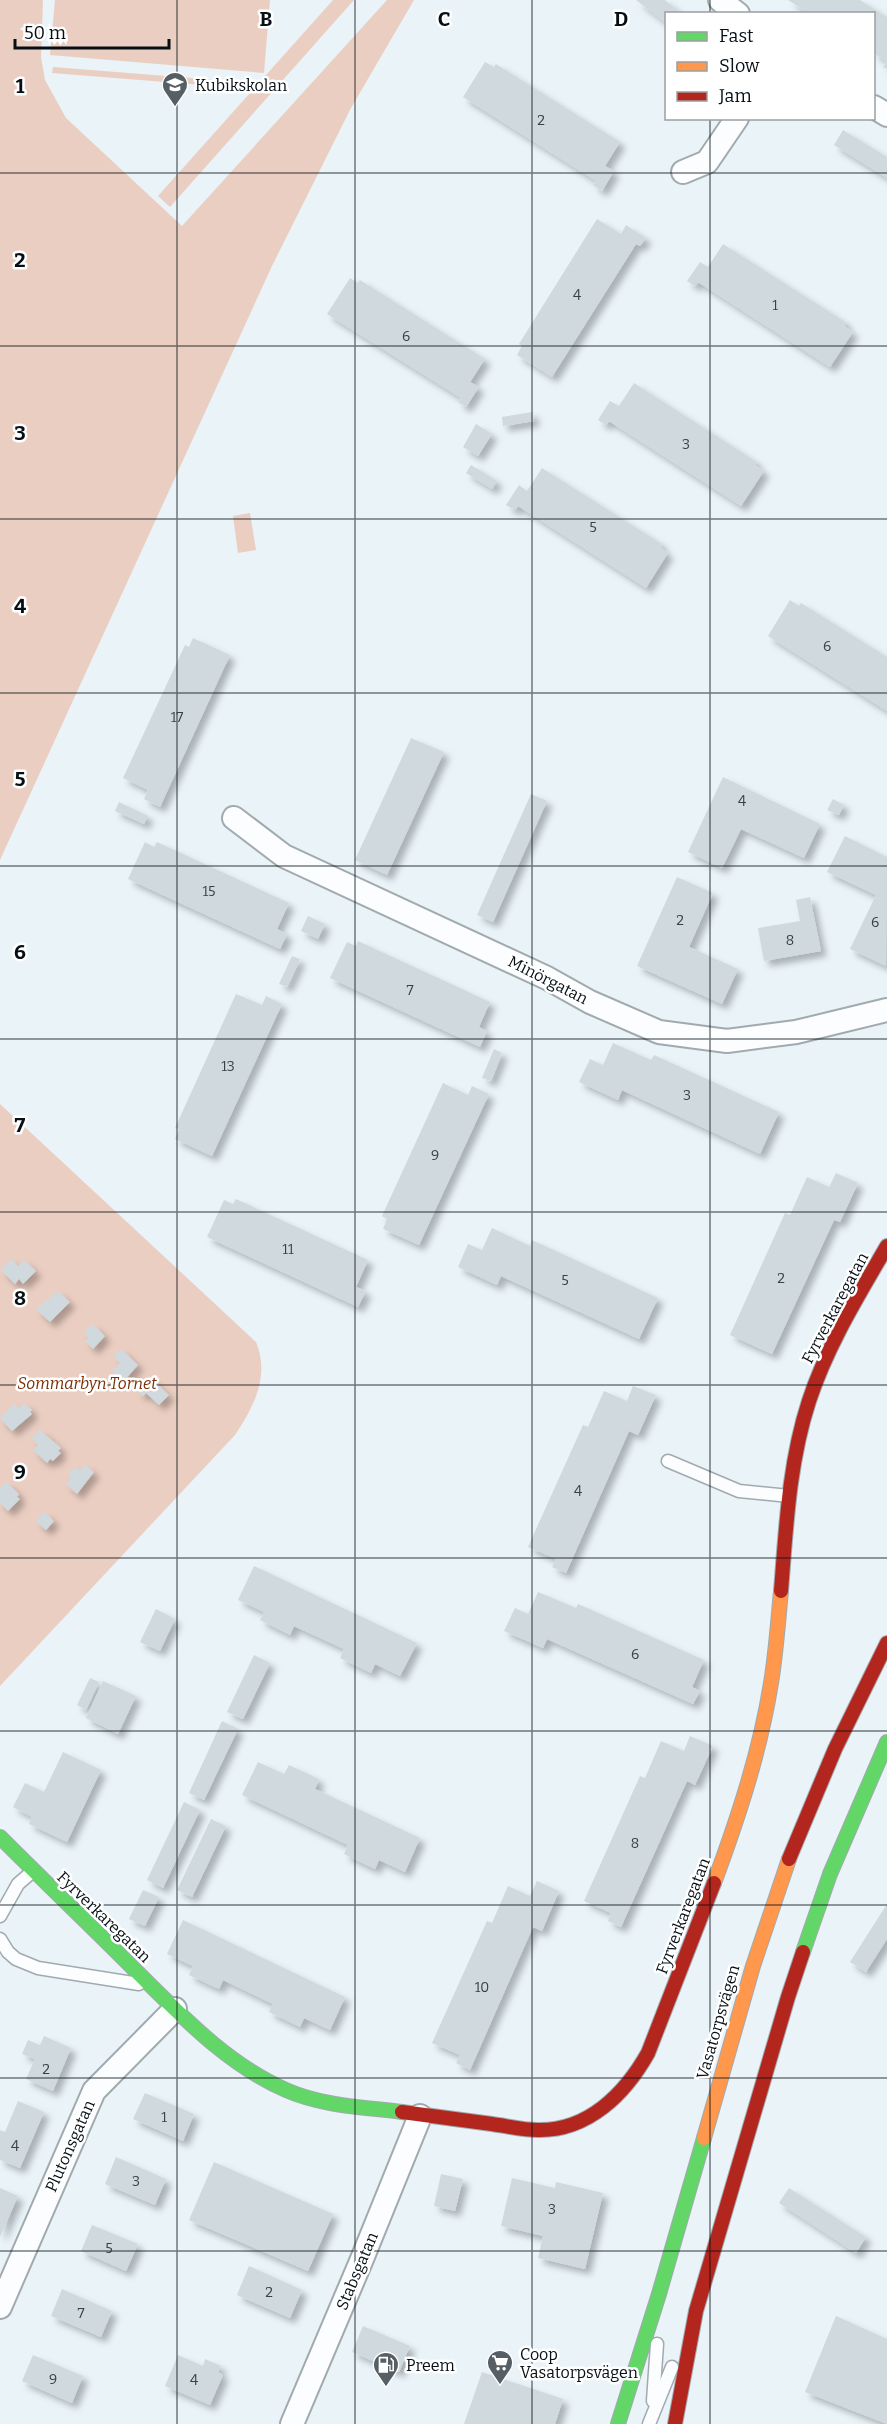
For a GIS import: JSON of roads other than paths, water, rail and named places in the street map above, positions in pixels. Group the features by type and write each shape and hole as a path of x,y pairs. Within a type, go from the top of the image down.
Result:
{"street":[{"path":"720,0 735,12"},
{"path":"683,172 707,162 736,120"},
{"name":"Minörgatan","path":"234,818 284,856 547,978 590,1002 659,1032 727,1041 796,1032 887,1010"},
{"name":"Fyrverkaregatan","path":"0,1837 152,1987 218,2047 247,2069 288,2091 322,2102 527,2129 563,2129 582,2122 612,2100 641,2065 656,2033 734,1825 763,1725 777,1637 790,1496 802,1426 818,1375 887,1246"},
{"name":"Vasatorpsvägen","path":"618,2424 660,2293 737,2012 761,1937 790,1856 816,1794 887,1643"},
{"path":"675,2424 696,2311 800,1957 830,1874 887,1742"},
{"name":"Plutonsgatan","path":"0,2307 94,2091 175,2009"},
{"name":"Stabsgatan","path":"292,2424 420,2116"}],"lane":[{"path":"668,1461 739,1491 790,1496"},
{"name":"Fyrverkaregatan","path":"0,1916 18,1884 33,1870"},
{"name":"Fyrverkaregatan","path":"0,1940 16,1959 38,1968 152,1987"},
{"path":"653,2411 660,2293"},
{"path":"649,2424 696,2311"}],"place":[{"name":"Kubikskolan","path":"175,108"},
{"name":"Coop Vasatorpsvägen","path":"500,2386"},
{"name":"Preem","path":"386,2388"}],"park label":[{"name":"Sommarbyn Tornet","path":"87,1383"}]}
